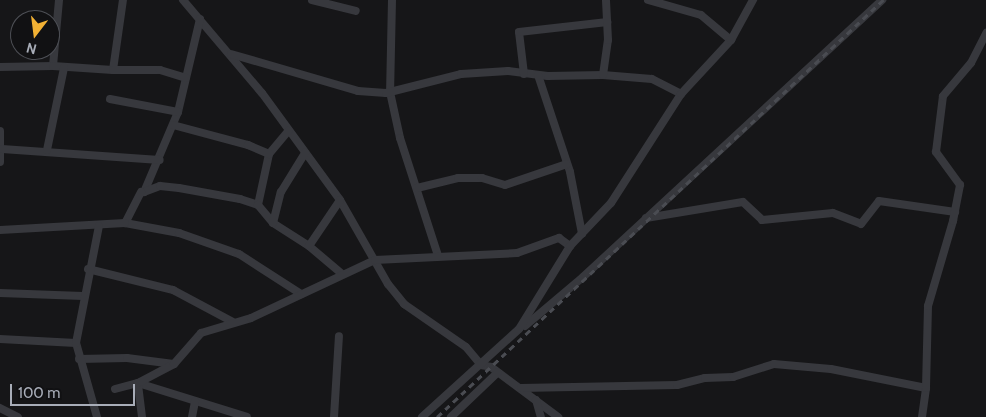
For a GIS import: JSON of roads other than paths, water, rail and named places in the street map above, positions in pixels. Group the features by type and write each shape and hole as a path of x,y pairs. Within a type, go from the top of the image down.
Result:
{"street":[{"path":"53,66 59,0"},
{"path":"113,70 123,0"},
{"path":"183,0 231,54 340,200 369,246 375,260 404,304 451,336 481,364 491,367 558,417"},
{"path":"312,0 356,10"},
{"path":"392,0 390,92 438,256"},
{"path":"603,75 607,22 606,0"},
{"path":"648,0 701,15 731,40"},
{"path":"512,337 525,322 570,246 611,203 680,94 731,40 753,0"},
{"path":"422,417 646,218 882,0"},
{"path":"126,223 160,160 178,112 200,19"},
{"path":"524,74 520,32 607,22"},
{"path":"922,417 926,388 928,306 955,212 960,185 936,152 943,96 971,63 986,32"},
{"path":"231,54 358,91 390,92 461,74 508,71 538,75 603,75 652,79 680,94"},
{"path":"0,67 53,66 113,70 160,70 186,78"},
{"path":"48,150 64,68"},
{"path":"538,75 567,164 582,234"},
{"path":"110,99 178,112"},
{"path":"173,125 248,145 269,154"},
{"path":"0,130 2,149 0,162"},
{"path":"258,205 269,154 288,131"},
{"path":"2,149 48,150 160,160"},
{"path":"273,223 281,192 305,153"},
{"path":"417,188 458,178 482,178 505,184 567,164"},
{"path":"143,192 160,186 179,188 240,198 258,205 273,223 309,246 342,274"},
{"path":"309,246 340,200"},
{"path":"646,218 743,202 762,220 833,214 861,224 879,201 955,212"},
{"path":"0,230 126,223 179,233 240,254 301,294"},
{"path":"97,417 76,343 88,269 99,226"},
{"path":"115,389 138,383 174,364 202,333 251,318 375,260 517,253 559,238 570,246"},
{"path":"88,269 173,290 233,322"},
{"path":"0,293 83,296"},
{"path":"334,417 339,336"},
{"path":"0,339 76,343"},
{"path":"79,359 128,358 174,364"},
{"path":"521,388 677,385 705,378 733,377 774,364 831,369 926,388"},
{"path":"451,417 497,373"},
{"path":"138,383 247,417"},
{"path":"138,383 142,417"},
{"path":"535,398 541,417"},
{"path":"192,417 195,402"},
{"path":"0,408 18,417"}],"railway":[{"path":"437,417 883,0"}]}
